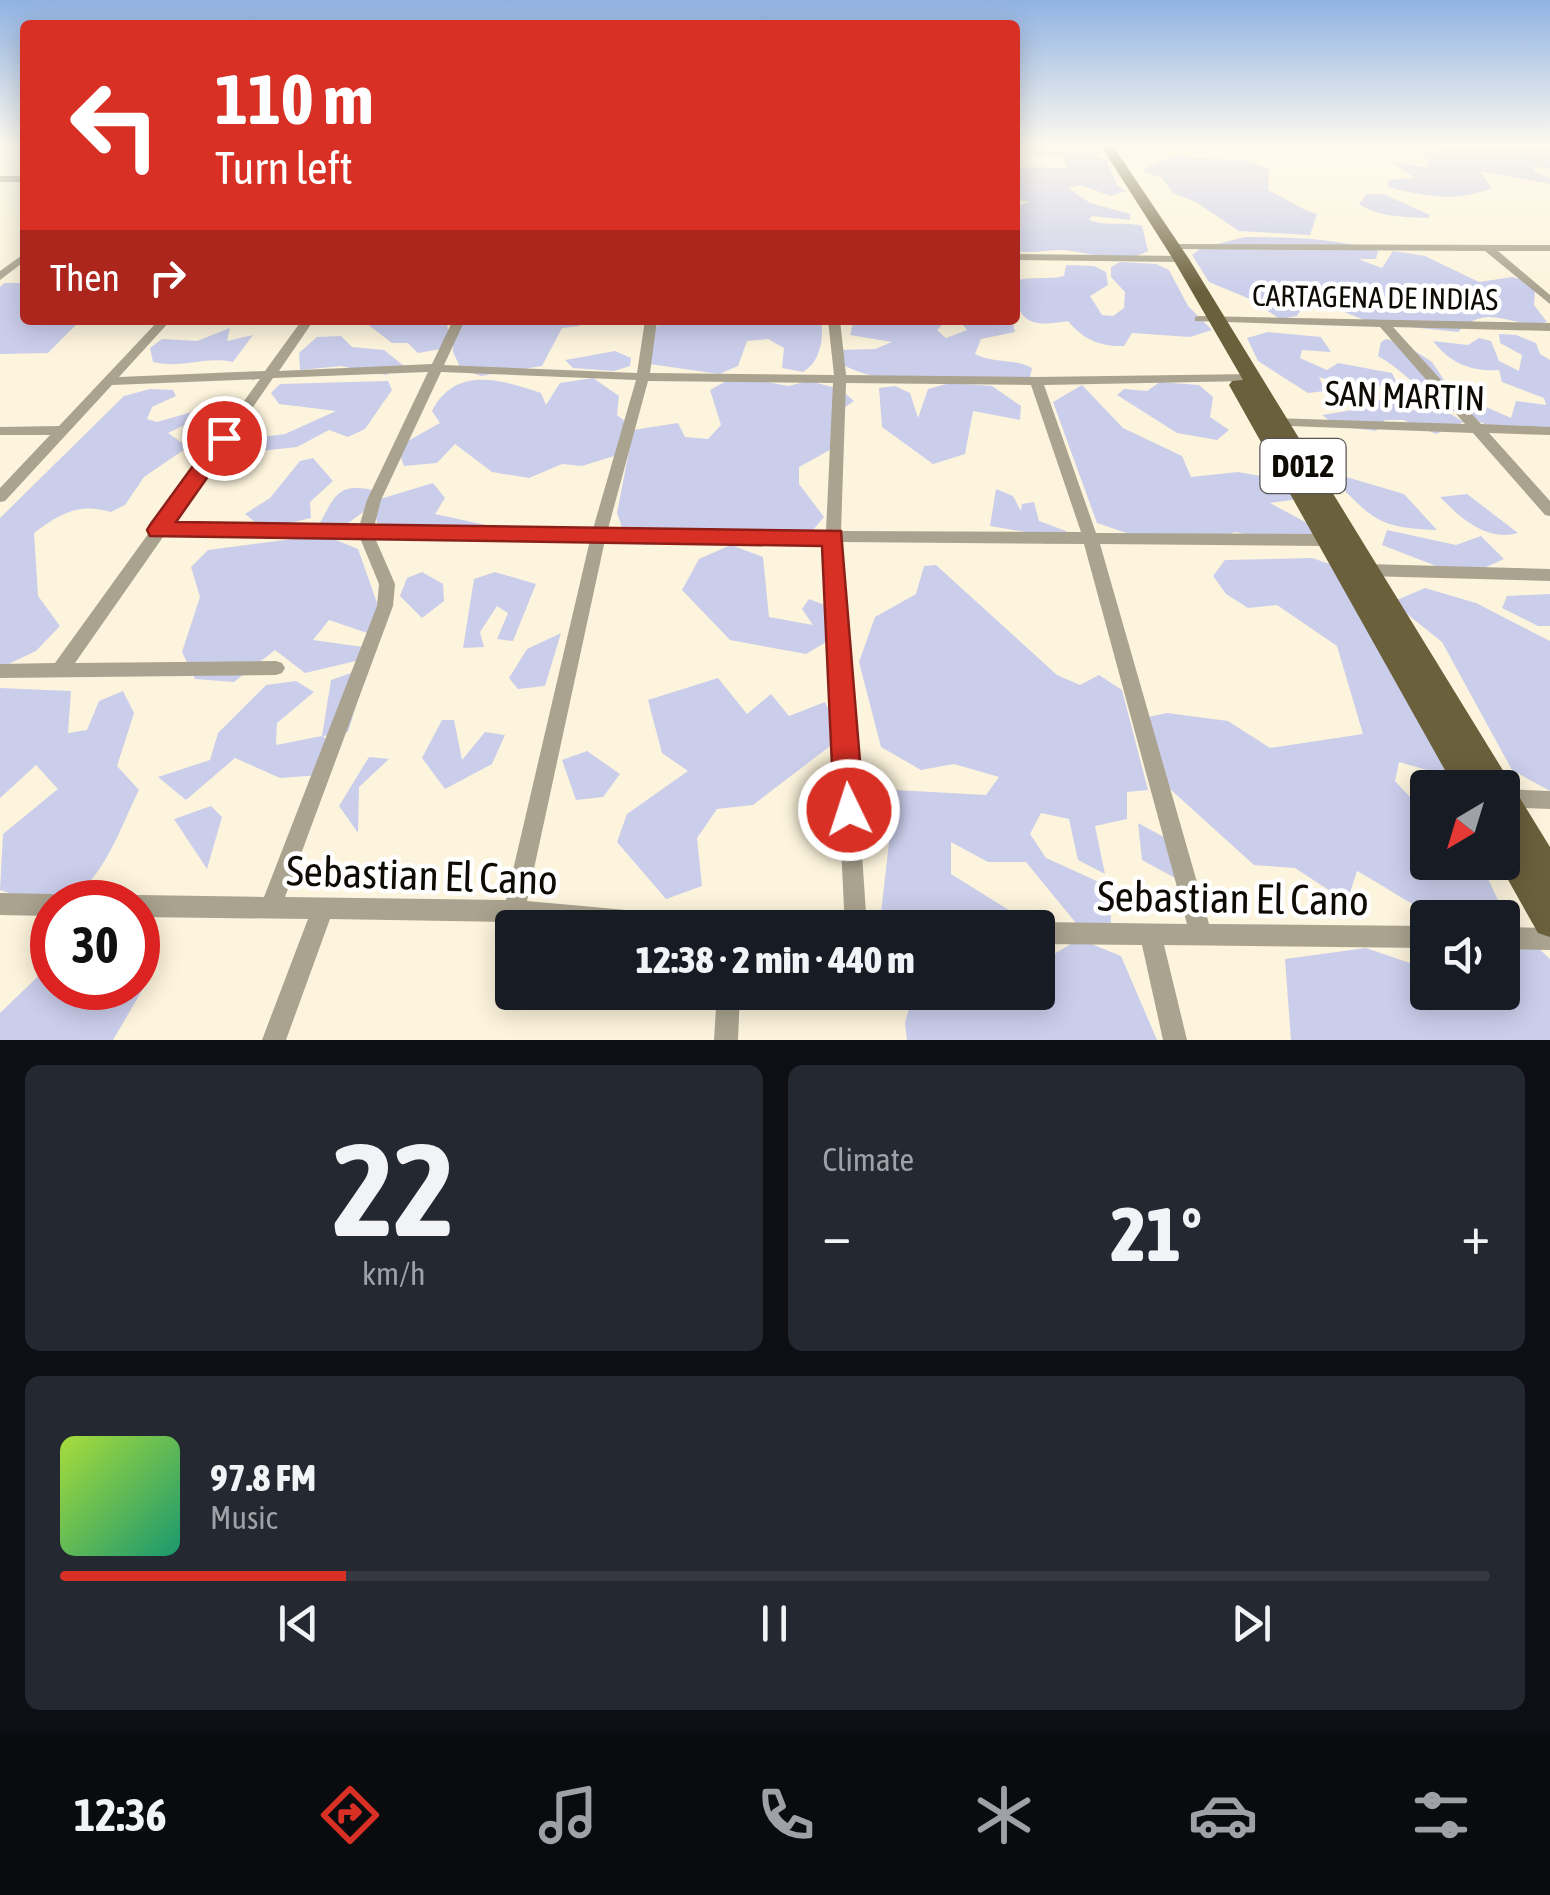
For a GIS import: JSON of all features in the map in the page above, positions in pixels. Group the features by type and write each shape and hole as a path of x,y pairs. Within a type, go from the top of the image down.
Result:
{"main road":[{"name":"D012","path":"1131,195 1174,255"},
{"name":"D012","path":"1137,195 1267,422 1327,540 1461,770"},
{"name":"D012","path":"1267,422 1366,570 1485,770"},
{"path":"1520,827 1550,876"},
{"path":"1520,871 1550,921"}],"street":[{"path":"1486,247 1550,301"},
{"path":"1020,257 1550,248"},
{"name":"CARTAGENA DE INDIAS","path":"1207,319 1550,327"},
{"path":"1383,324 1550,511"},
{"path":"0,497 161,325"},
{"path":"60,670 305,325"},
{"path":"270,908 386,606 387,584 365,534 374,500 457,325"},
{"path":"514,910 598,536 643,377 650,325"},
{"path":"835,325 840,377 833,537 855,910"},
{"path":"110,381 436,368 643,377 1036,381 1242,377"},
{"path":"1036,381 1090,536 1201,935"},
{"name":"SAN MARTIN","path":"1267,422 1550,431"},
{"path":"0,431 65,430"},
{"path":"158,530 1327,540"},
{"path":"1366,570 1550,574"},
{"path":"0,671 276,668"},
{"path":"1520,799 1550,800"},
{"path":"0,904 30,905"},
{"name":"Sebastian El Cano","path":"160,906 495,911"},
{"path":"274,1040 323,908"},
{"name":"Sebastian El Cano","path":"1055,933 1410,937"},
{"path":"1150,934 1175,1040"},
{"path":"1520,938 1550,938"},
{"path":"726,1040 728,1010"}],"shaded area":[{"path":"1020,195 1078,195 1090,203 1130,214 1130,220 1092,216 1089,220 1142,226 1148,251 1116,258 1063,250 1020,251 1020,205 1030,202 1020,200"},
{"path":"1177,195 1277,195 1317,214 1310,235 1239,231 1196,202"},
{"path":"1367,195 1384,195 1430,215 1392,216 1359,204"},
{"path":"1245,237 1346,243 1378,251 1376,259 1358,259 1382,268 1393,251 1425,256 1479,282 1512,277 1523,280 1535,290 1534,305 1547,322 1480,318 1458,332 1372,323 1329,306 1305,303 1297,316 1280,319 1250,299 1209,282 1192,255 1201,248"},
{"path":"1120,262 1156,264 1169,270 1188,306 1212,330 1190,337 1132,333 1124,346 1108,345 1086,337 1068,321 1035,322 1020,310 1020,280 1064,276 1066,265 1094,266 1106,272 1108,285 1090,296 1102,315 1113,316 1124,308 1125,292 1111,277 1111,267"},
{"path":"4,283 20,283 20,325 76,325 48,353 0,354 0,287"},
{"path":"369,325 448,325 451,340 441,349 418,353 408,343 392,343"},
{"path":"580,325 562,328 542,366 481,376 461,369 453,352 452,328"},
{"path":"657,325 821,325 817,356 803,372 782,368 784,348 768,339 747,341 738,366 719,374 643,363"},
{"path":"853,325 942,325 937,330 946,338 967,330 963,325 1013,325 1015,332 981,339 975,354 1032,368 1030,377 930,382 879,377 835,360 838,350 875,349 892,342 850,335"},
{"path":"230,328 227,341 253,335 233,362 153,362 150,348 162,339 197,341"},
{"path":"1268,332 1321,337 1331,352 1302,350 1300,358 1327,370 1338,363 1392,373 1398,386 1358,386 1355,392 1368,403 1351,405 1337,395 1336,382 1319,377 1325,391 1308,393 1258,361 1247,338"},
{"path":"1499,334 1516,335 1536,343 1540,354 1550,360 1550,434 1508,430 1469,418 1435,399 1378,356 1381,342 1386,339 1404,344 1432,362 1452,392 1511,418 1516,401 1546,405 1544,398 1502,382 1499,370 1462,364 1433,341 1468,345 1479,338 1491,341 1499,361 1519,371 1522,355 1500,343"},
{"path":"341,336 352,347 384,350 404,366 386,375 341,366 300,370 299,353 317,337"},
{"path":"615,351 631,358 630,366 614,371 573,368 565,360"},
{"path":"735,376 788,386 809,381 840,389 854,401 834,415 837,446 799,467 799,484 824,517 803,542 774,546 732,533 646,545 624,533 617,513 633,430 678,423 685,437 708,439 721,425 710,390"},
{"path":"593,378 619,396 617,415 630,425 614,456 582,466 562,464 529,478 492,472 455,444 437,463 404,466 397,447 440,423 432,411 453,387 480,380 495,381 541,393 546,405 560,383"},
{"path":"388,381 392,390 365,429 348,437 329,430 297,447 234,454 229,447 238,440 285,434 336,411 279,404 271,393 280,384"},
{"path":"1160,382 1199,385 1213,397 1210,417 1229,430 1217,440 1177,433 1117,395 1124,389 1147,391"},
{"path":"950,383 992,386 1021,406 1020,420 973,411 965,454 933,464 882,427 879,388 895,386 910,393 918,418 928,389"},
{"path":"1082,385 1123,428 1182,456 1191,477 1238,472 1295,482 1305,498 1270,503 1320,530 1299,546 1235,532 1212,541 1156,543 1097,523 1053,402"},
{"path":"150,389 173,390 176,396 152,407 147,419 157,422 199,410 203,416 168,433 188,447 144,477 125,505 111,512 79,509 34,533 38,596 60,626 36,651 0,668 0,518 124,396"},
{"path":"1377,399 1414,410 1442,409 1464,422 1436,434 1403,420 1385,420 1376,431 1337,426 1322,415 1371,407"},
{"path":"313,458 333,481 310,502 311,518 264,529 245,514 270,498 300,461"},
{"path":"1343,476 1404,494 1437,530 1402,527 1378,519 1333,479"},
{"path":"433,483 445,498 435,514 495,527 491,537 377,523 374,504 336,532 320,523 331,503 347,489 378,491 380,499"},
{"path":"996,489 1013,496 1021,511 1022,504 1034,502 1039,521 1066,531 1066,543 1044,544 1026,532 990,526"},
{"path":"1467,494 1518,533 1485,531 1465,520 1440,497"},
{"path":"1387,530 1456,545 1481,536 1504,559 1473,573 1449,571 1382,545"},
{"path":"324,535 358,549 382,617 373,635 329,620 313,640 363,647 356,661 305,673 275,650 234,682 195,679 182,652 200,597 191,567 208,550"},
{"path":"731,545 763,557 769,617 813,625 802,609 809,599 840,611 838,635 806,654 730,640 682,590 699,559"},
{"path":"1312,558 1350,571 1453,770 1427,770 1399,762 1395,781 1410,797 1410,880 1488,880 1498,900 1410,903 1357,871 1347,902 1295,868 1254,865 1170,789 1143,718 1167,713 1228,721 1270,748 1363,734 1337,646 1277,605 1248,608 1226,594 1213,576 1225,560"},
{"path":"936,565 1057,675 1080,685 1099,675 1122,690 1148,790 1127,792 1127,819 1095,826 1105,874 1078,860 1069,819 1041,813 1030,834 1046,858 1110,887 1111,924 1084,933 1026,862 988,862 951,842 951,874 1009,910 881,910 895,790 986,795 999,777 954,764 921,770 881,747 859,662 875,617 916,594 924,566"},
{"path":"422,572 443,584 444,601 422,618 400,596 407,578"},
{"path":"495,572 536,584 513,641 497,639 508,613 497,606 480,632 484,647 463,648 474,579"},
{"path":"1425,588 1476,603 1550,641 1550,791 1520,774 1520,770 1512,770 1442,642 1392,602"},
{"path":"1550,594 1550,626 1538,626 1502,608 1507,596"},
{"path":"561,633 545,686 518,689 509,678 527,649"},
{"path":"368,667 348,732 323,736 336,750 322,775 280,778 235,758 186,800 158,777 210,760 218,733 266,685 296,681 314,692 277,723 276,745 322,736 331,680"},
{"path":"718,678 747,714 771,694 789,716 825,702 842,737 753,805 717,809 697,838 702,886 666,899 617,842 627,814 688,771 662,753 648,700"},
{"path":"0,688 71,691 68,733 87,730 99,701 123,691 134,713 117,766 139,790 106,859 91,880 30,880 30,900 0,890 3,834 58,789 36,765 0,798"},
{"path":"442,720 454,720 462,760 485,732 505,735 492,764 445,789 422,758"},
{"path":"587,751 620,774 603,797 576,800 562,760"},
{"path":"369,757 389,759 359,787 358,833 339,806"},
{"path":"211,806 222,817 207,869 174,819"},
{"path":"1138,823 1184,848 1177,879 1142,860"},
{"path":"1079,939 1121,956 1157,1040 907,1040 908,1010 1055,1010 1055,954"},
{"path":"1520,942 1532,942 1550,959 1550,1040 1291,1040 1285,959 1366,948 1410,963 1410,1010 1520,1010"},
{"path":"30,984 30,1010 131,1010 113,1040 0,1040 0,1013"}],"route":[{"path":"224,438 158,530 833,537 849,810"}]}
